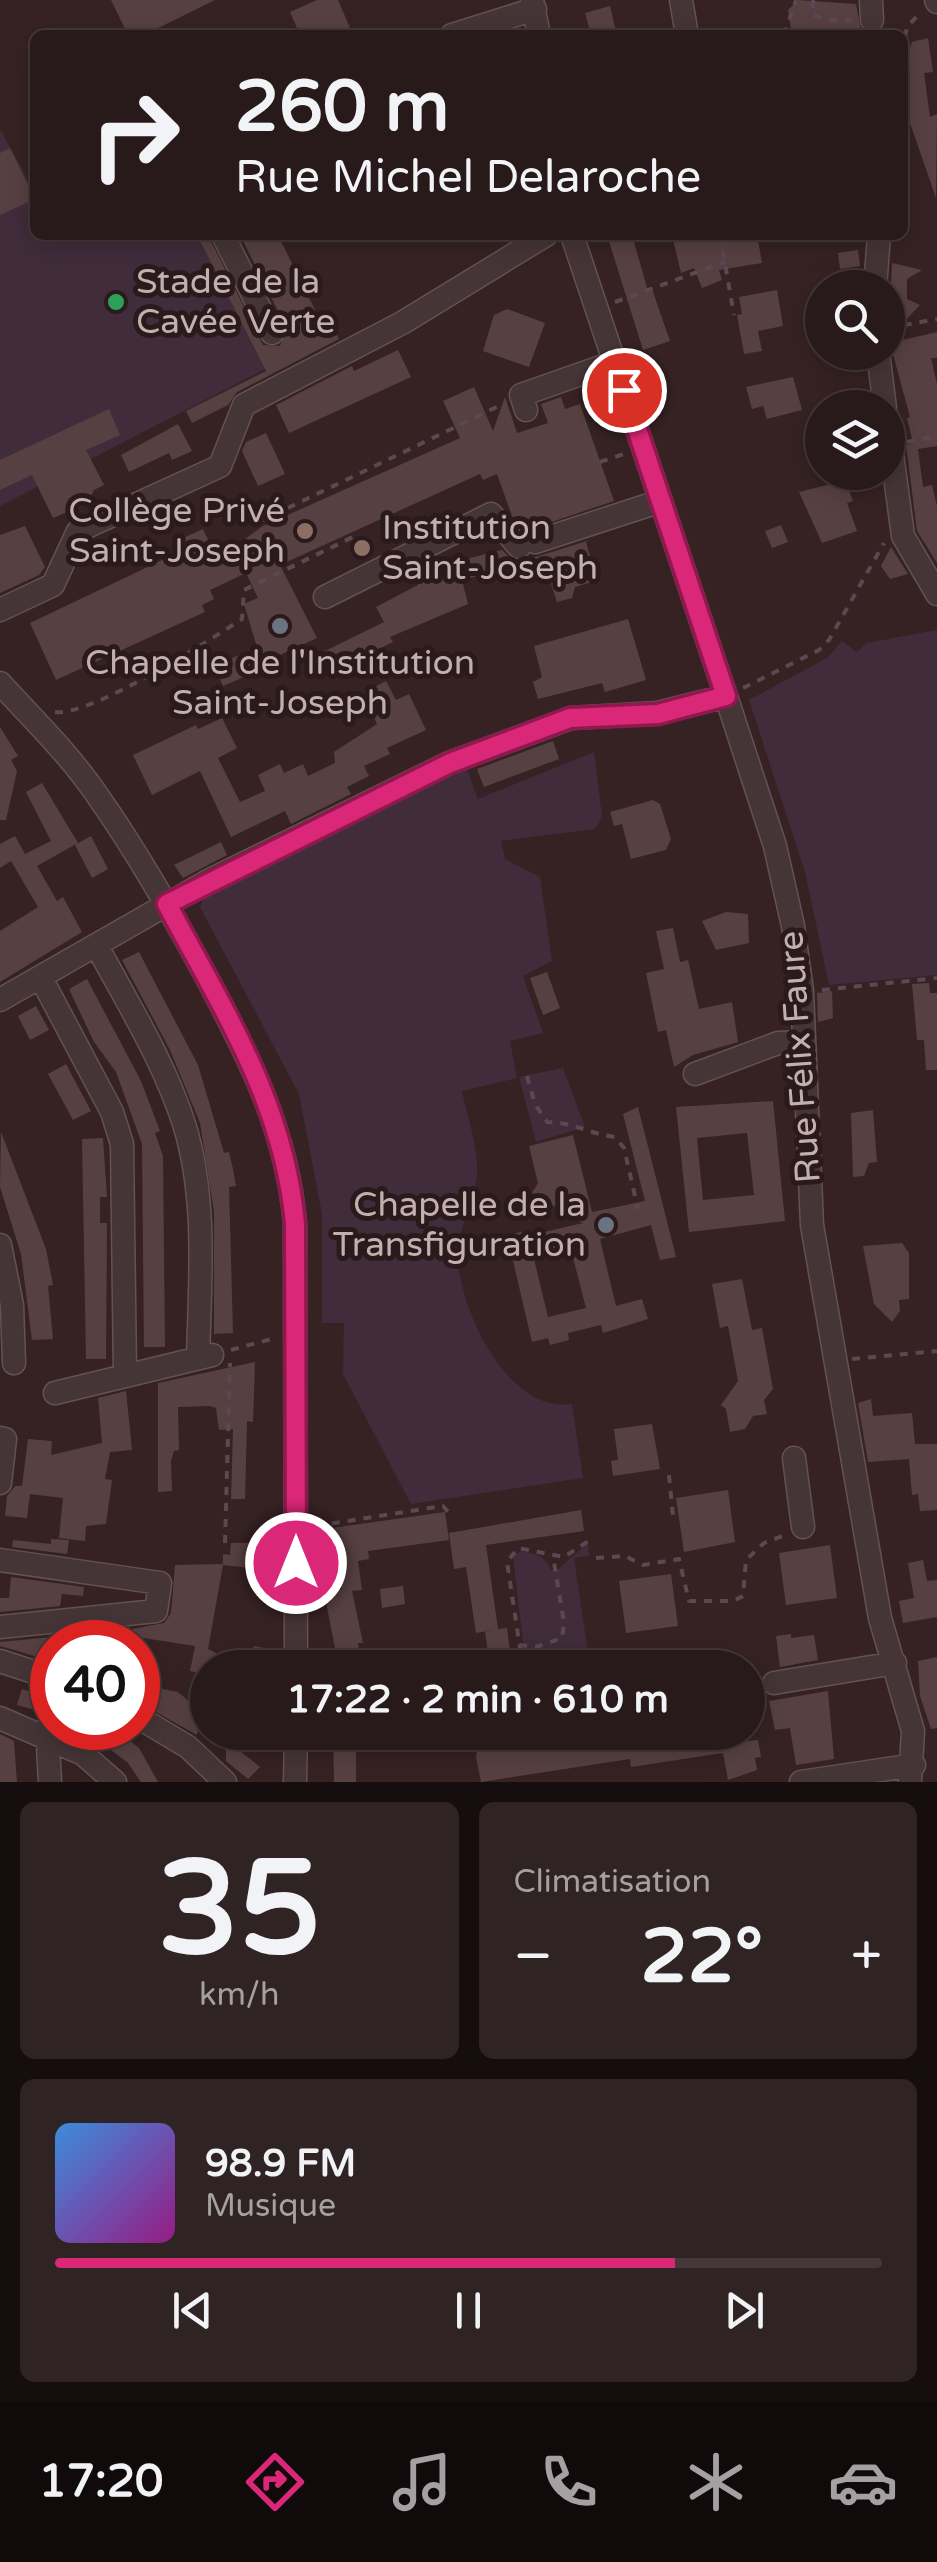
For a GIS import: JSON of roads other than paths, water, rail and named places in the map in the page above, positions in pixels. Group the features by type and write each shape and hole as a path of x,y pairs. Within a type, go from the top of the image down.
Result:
{"street":[{"path":"681,0 686,30"},
{"path":"463,30 534,4 538,30"},
{"path":"226,240 272,333"},
{"path":"0,610 52,585 78,531 220,466 244,405 402,323 538,240"},
{"name":"Rue Félix Faure","path":"574,240 774,846 793,926 804,1042 813,1236 880,1618 913,1731 912,1773"},
{"path":"876,270 879,240"},
{"path":"523,402 614,362"},
{"path":"898,490 903,536 937,594"},
{"path":"325,597 491,514 527,545 661,501"},
{"path":"0,683 93,789 167,904 254,1067 276,1120 291,1174 295,1224 296,1650"},
{"path":"0,1000 167,904 467,756 570,718 658,714 726,696"},
{"path":"55,1392 214,1354 197,1190 186,1129 168,1078 97,946"},
{"path":"41,978 112,1112 122,1144 125,1374"},
{"path":"695,1074 778,1043 804,1042"},
{"path":"0,1245 12,1305 14,1364"},
{"path":"0,1438 5,1438 0,1483"},
{"path":"794,1458 803,1527"},
{"path":"0,1560 160,1583 156,1610 0,1627"},
{"path":"0,1662 30,1671"},
{"path":"774,1683 895,1663"},
{"path":"0,1718 30,1728"},
{"path":"160,1730 188,1747 225,1782"},
{"path":"46,1750 50,1782"},
{"path":"76,1750 115,1782"},
{"path":"91,1750 102,1754 130,1782"},
{"path":"295,1782 296,1750"},
{"path":"800,1782 912,1773"}],"place":[{"name":"Stade de la Cavée Verte","path":"116,302"},
{"name":"Collège Privé Saint-Joseph","path":"305,531"},
{"name":"Institution Saint-Joseph","path":"362,548"},
{"name":"Chapelle de l'Institution Saint-Joseph","path":"280,626"},
{"name":"Chapelle de la Transfiguration","path":"606,1225"}]}
